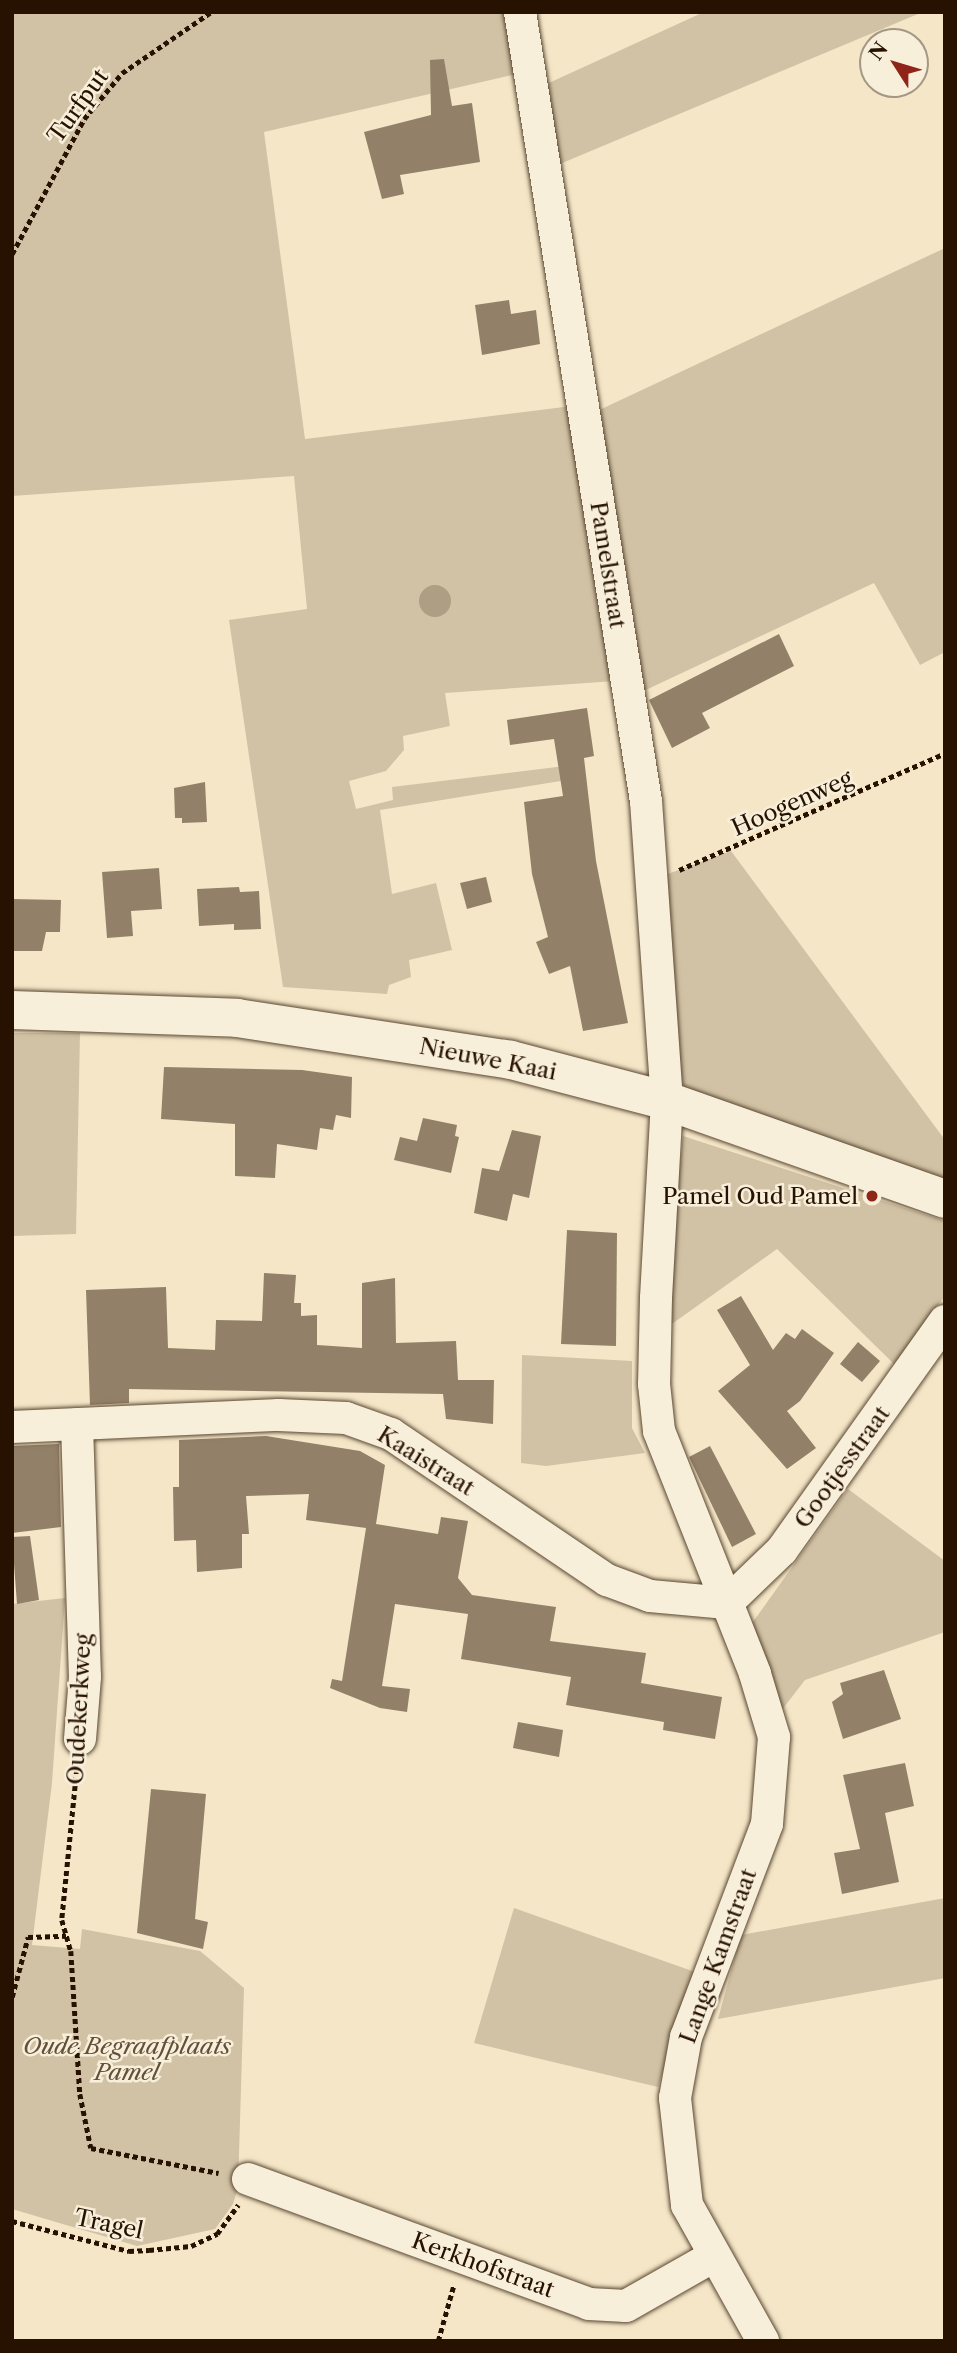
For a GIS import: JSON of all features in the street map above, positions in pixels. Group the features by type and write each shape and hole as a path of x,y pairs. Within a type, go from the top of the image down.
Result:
{"main road":[{"name":"Nieuwe Kaai","path":"12,1010 237,1018 337,1031 511,1060 945,1199"}],"street":[{"name":"Pamelstraat","path":"520,12 646,801 667,1111"},
{"name":"Lange Kamstraat","path":"667,1111 656,1298 654,1384 659,1431 727,1602 774,1737 774,1776 767,1824 685,2037 675,2098 687,2205 763,2341"},
{"name":"Gootjesstraat","path":"727,1602 782,1550 945,1321"},
{"name":"Kaaistraat","path":"12,1427 279,1415 346,1418 391,1434 607,1580 650,1596 727,1602"},
{"name":"Oudekerkweg","path":"77,1424 85,1677 80,1739"},
{"name":"Kerkhofstraat","path":"248,2179 589,2304 626,2306 714,2256"}],"path":[{"name":"Turfput","path":"12,254 84,119 122,73 211,12"},
{"name":"Hoogenweg","path":"652,880 945,752"},
{"name":"Oudekerkweg","path":"80,1739 62,1920 71,1951 80,2094 91,2148 248,2179"},
{"path":"12,1997 29,1937 66,1936"},
{"name":"Tragel","path":"12,2221 130,2251 191,2246 217,2234 233,2216 248,2179"},
{"path":"438,2341 461,2256"}],"green space":[{"path":"12,12 513,12 525,72 264,132 305,439 572,406 615,681 445,693 450,726 403,736 404,750 386,771 349,781 356,809 393,800 392,787 573,765 573,779 380,810 392,894 436,883 452,950 409,960 411,977 389,985 387,994 283,987 229,620 307,609 294,476 12,496"},
{"path":"704,12 918,14 885,28 859,28 859,39 555,166 540,87"},
{"path":"945,248 945,652 920,665 874,583 635,695 595,412"},
{"path":"731,851 945,1140 945,1183 688,1091 680,1079 665,875"},
{"path":"12,1033 80,1033 76,1234 12,1236"},
{"path":"683,1136 945,1221 945,1296 894,1364 777,1249 662,1331"},
{"path":"522,1355 632,1361 632,1428 645,1453 546,1466 521,1463"},
{"path":"848,1489 945,1561 945,1632 805,1680 781,1711 750,1626"},
{"name":"Oude Begraafplaats Pamel","path":"65,1598 52,1783 32,1945 80,1949 82,1929 200,1951 244,1988 238,2188 233,2204 215,2229 137,2246 12,2209 12,1604"},
{"path":"945,1898 945,1978 718,2019 741,1935"},
{"path":"514,1908 695,1972 658,2087 474,2043"}],"shaded area":[{"path":"435,585 446,590 451,601 446,612 435,617 424,612 419,601 424,590"}],"building":[{"path":"444,59 452,106 472,103 480,162 400,175 404,194 382,199 364,132 431,115 430,60"},
{"path":"509,300 511,314 536,310 540,344 482,355 475,305"},
{"path":"779,634 794,666 702,713 710,728 672,748 649,700"},
{"path":"587,708 594,756 584,758 596,861 628,1023 583,1031 570,966 549,974 536,942 548,937 532,874 524,802 563,796 554,739 510,745 507,720"},
{"path":"205,782 207,822 182,823 182,818 175,818 174,788"},
{"path":"159,868 162,909 131,911 133,936 107,938 102,872"},
{"path":"486,877 492,902 467,909 460,883"},
{"path":"239,887 240,892 259,891 261,929 234,930 234,924 199,926 197,889"},
{"path":"12,899 61,900 60,932 46,932 42,951 14,951"},
{"path":"164,1067 302,1070 352,1077 351,1118 336,1115 333,1130 320,1128 317,1150 277,1144 275,1178 235,1176 235,1124 161,1119"},
{"path":"423,1118 457,1125 455,1136 459,1137 451,1173 394,1160 400,1137 417,1141"},
{"path":"512,1130 541,1136 529,1198 513,1194 507,1221 474,1213 482,1168 499,1171"},
{"path":"567,1230 617,1233 616,1346 561,1344"},
{"path":"264,1273 296,1275 294,1303 301,1303 301,1316 317,1315 317,1345 362,1348 362,1283 395,1278 396,1343 456,1341 458,1380 494,1380 493,1424 446,1419 443,1394 129,1389 129,1403 90,1405 86,1290 166,1287 168,1348 215,1350 216,1320 262,1321"},
{"path":"741,1296 773,1350 786,1333 795,1339 802,1329 834,1353 800,1401 787,1411 816,1448 787,1469 718,1391 750,1365 717,1310"},
{"path":"858,1342 880,1361 862,1382 840,1364"},
{"path":"266,1436 360,1451 385,1465 376,1524 438,1534 441,1517 468,1521 458,1578 472,1595 556,1607 550,1641 646,1653 641,1683 722,1697 715,1739 663,1730 664,1722 566,1705 571,1677 461,1659 468,1614 395,1604 382,1686 410,1689 407,1712 380,1708 330,1688 332,1679 342,1681 366,1528 306,1520 309,1494 246,1496 249,1534 242,1534 242,1568 197,1572 196,1540 174,1541 173,1487 179,1487 179,1440"},
{"path":"59,1444 61,1527 12,1533 12,1446"},
{"path":"710,1446 756,1534 732,1547 689,1457"},
{"path":"30,1536 39,1600 17,1604 12,1537"},
{"path":"884,1670 901,1719 843,1739 832,1702 843,1694 840,1683"},
{"path":"518,1722 563,1730 559,1757 513,1748"},
{"path":"905,1763 914,1806 885,1813 899,1882 842,1894 834,1853 860,1849 843,1775"},
{"path":"151,1789 206,1794 195,1919 208,1922 203,1949 137,1933"}],"place":[{"name":"Pamel Oud Pamel","path":"872,1196"}]}
